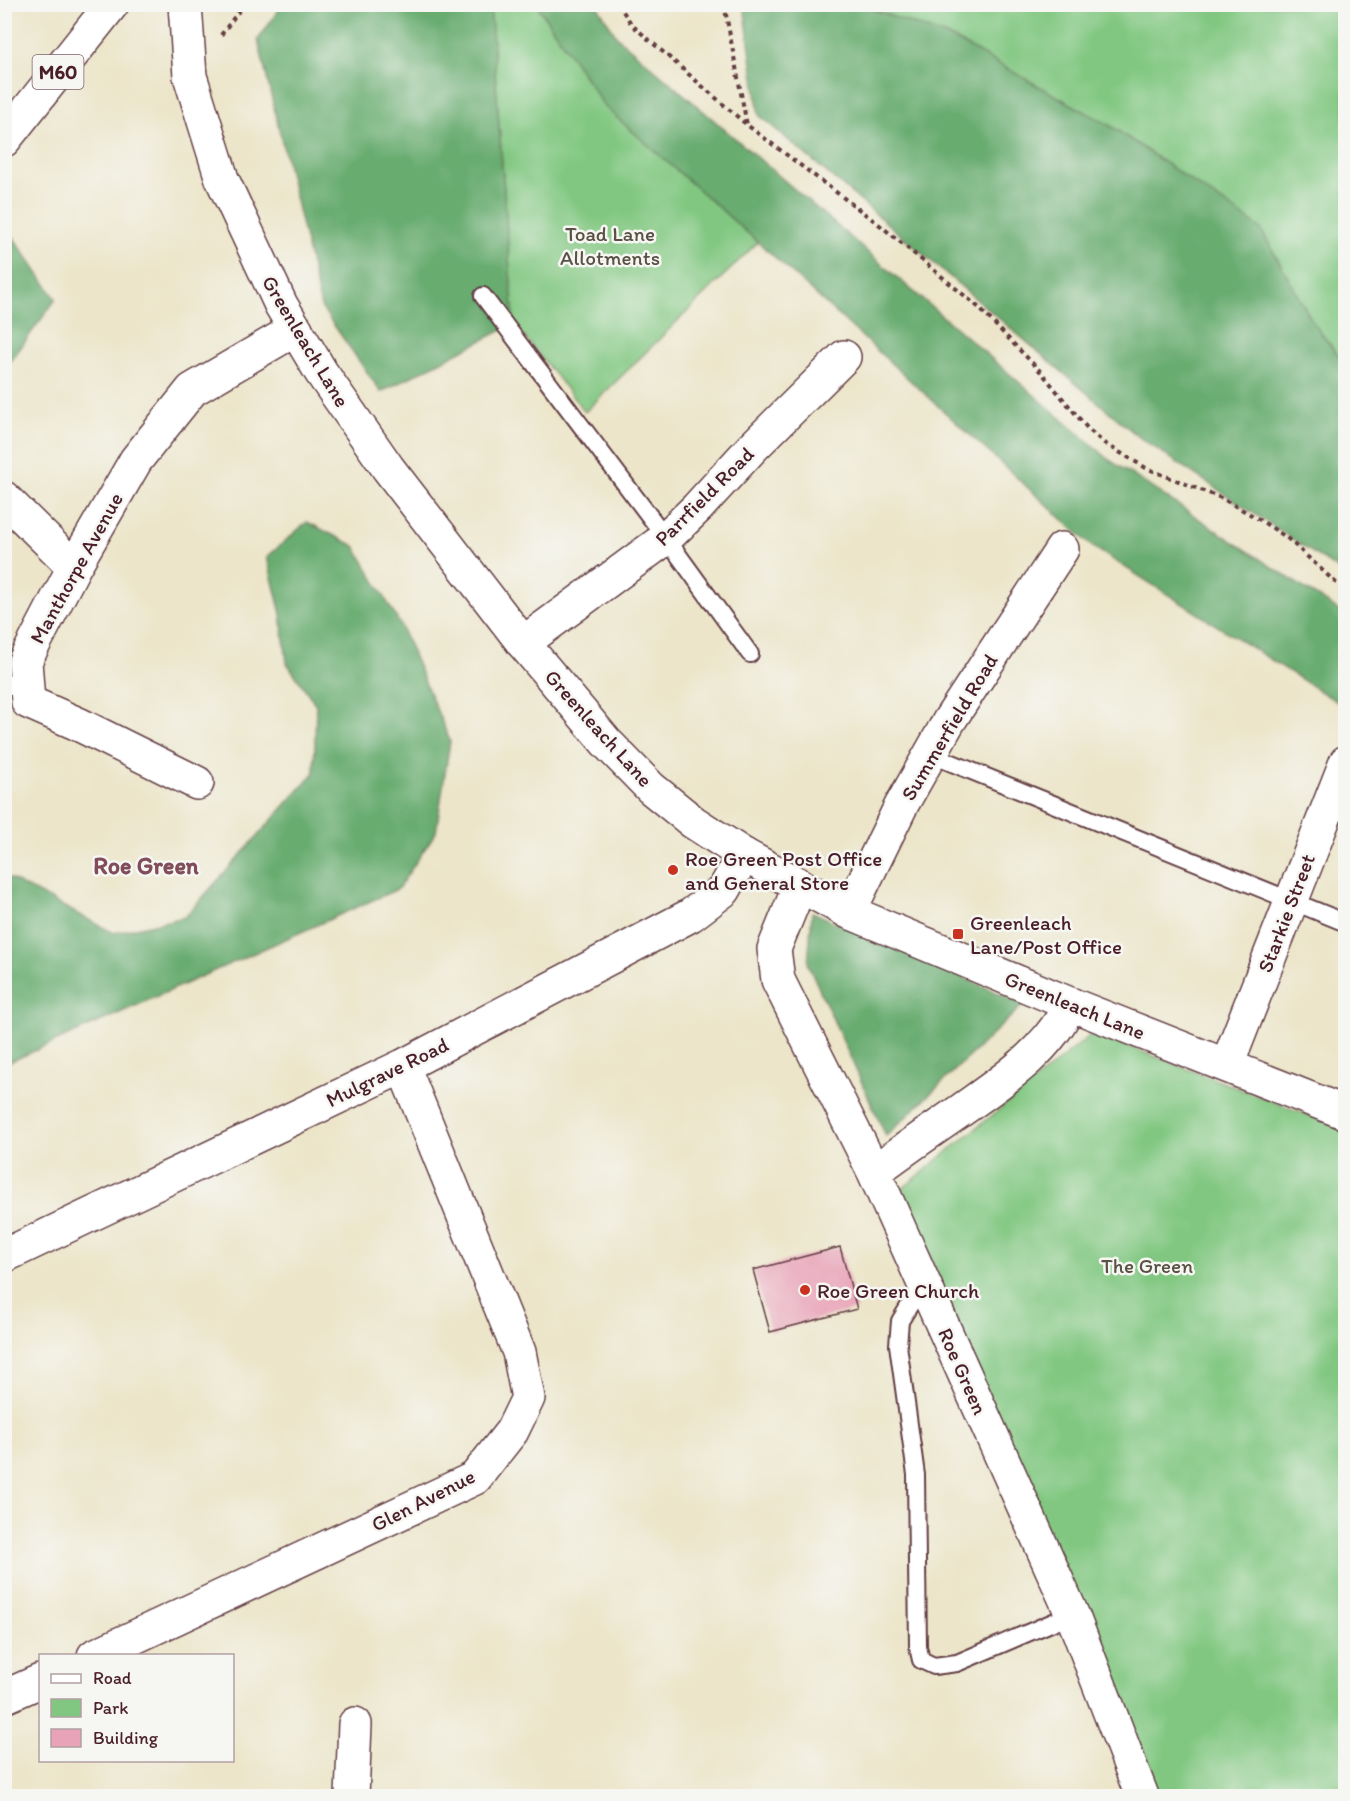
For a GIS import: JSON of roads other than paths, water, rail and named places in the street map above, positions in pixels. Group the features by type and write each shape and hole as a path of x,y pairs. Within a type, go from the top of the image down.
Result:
{"main road":[{"name":"M60","path":"4,140 112,4"},
{"name":"Greenleach Lane","path":"185,4 190,76 222,178 254,251 321,372 388,468 524,643 606,742 651,788 693,822 744,855 849,912 1070,1004 1346,1113"},
{"name":"Manthorpe Avenue","path":"197,783 28,702 16,688 25,661 74,567 136,460 192,390 296,329"},
{"name":"Parrfield Road","path":"524,643 666,538 844,357"},
{"path":"4,498 74,567"},
{"name":"Summerfield Road","path":"849,912 901,806 930,754 977,677 1062,549"},
{"name":"Starkie Street","path":"1227,1065 1346,762"},
{"name":"Mulgrave Road","path":"4,1256 403,1066 691,915 724,890 744,855"},
{"name":"Roe Green","path":"800,885 774,949 778,980 873,1172 1072,1614 1142,1797"},
{"path":"873,1172 1024,1064 1062,1021 1070,1004"},
{"name":"Glen Avenue","path":"98,1654 476,1478 512,1431 528,1398 519,1352 403,1066"},
{"path":"4,1697 39,1680"},
{"path":"352,1797 355,1724"}],"lane":[{"path":"483,296 666,538 750,654"},
{"path":"930,754 1346,923"},
{"path":"926,1288 911,1303 900,1321 898,1345 916,1475 918,1647 921,1660 934,1666 957,1663 1072,1614"}],"place":[{"name":"Roe Green Post Office and General Store","path":"673,870"},
{"name":"Greenleach Lane/Post Office","path":"958,934"},
{"name":"Roe Green Church","path":"805,1290"}],"district":[{"name":"Roe Green","path":"146,865"}],"park label":[{"name":"Toad Lane Allotments","path":"610,245"},
{"name":"The Green","path":"1147,1265"}]}
